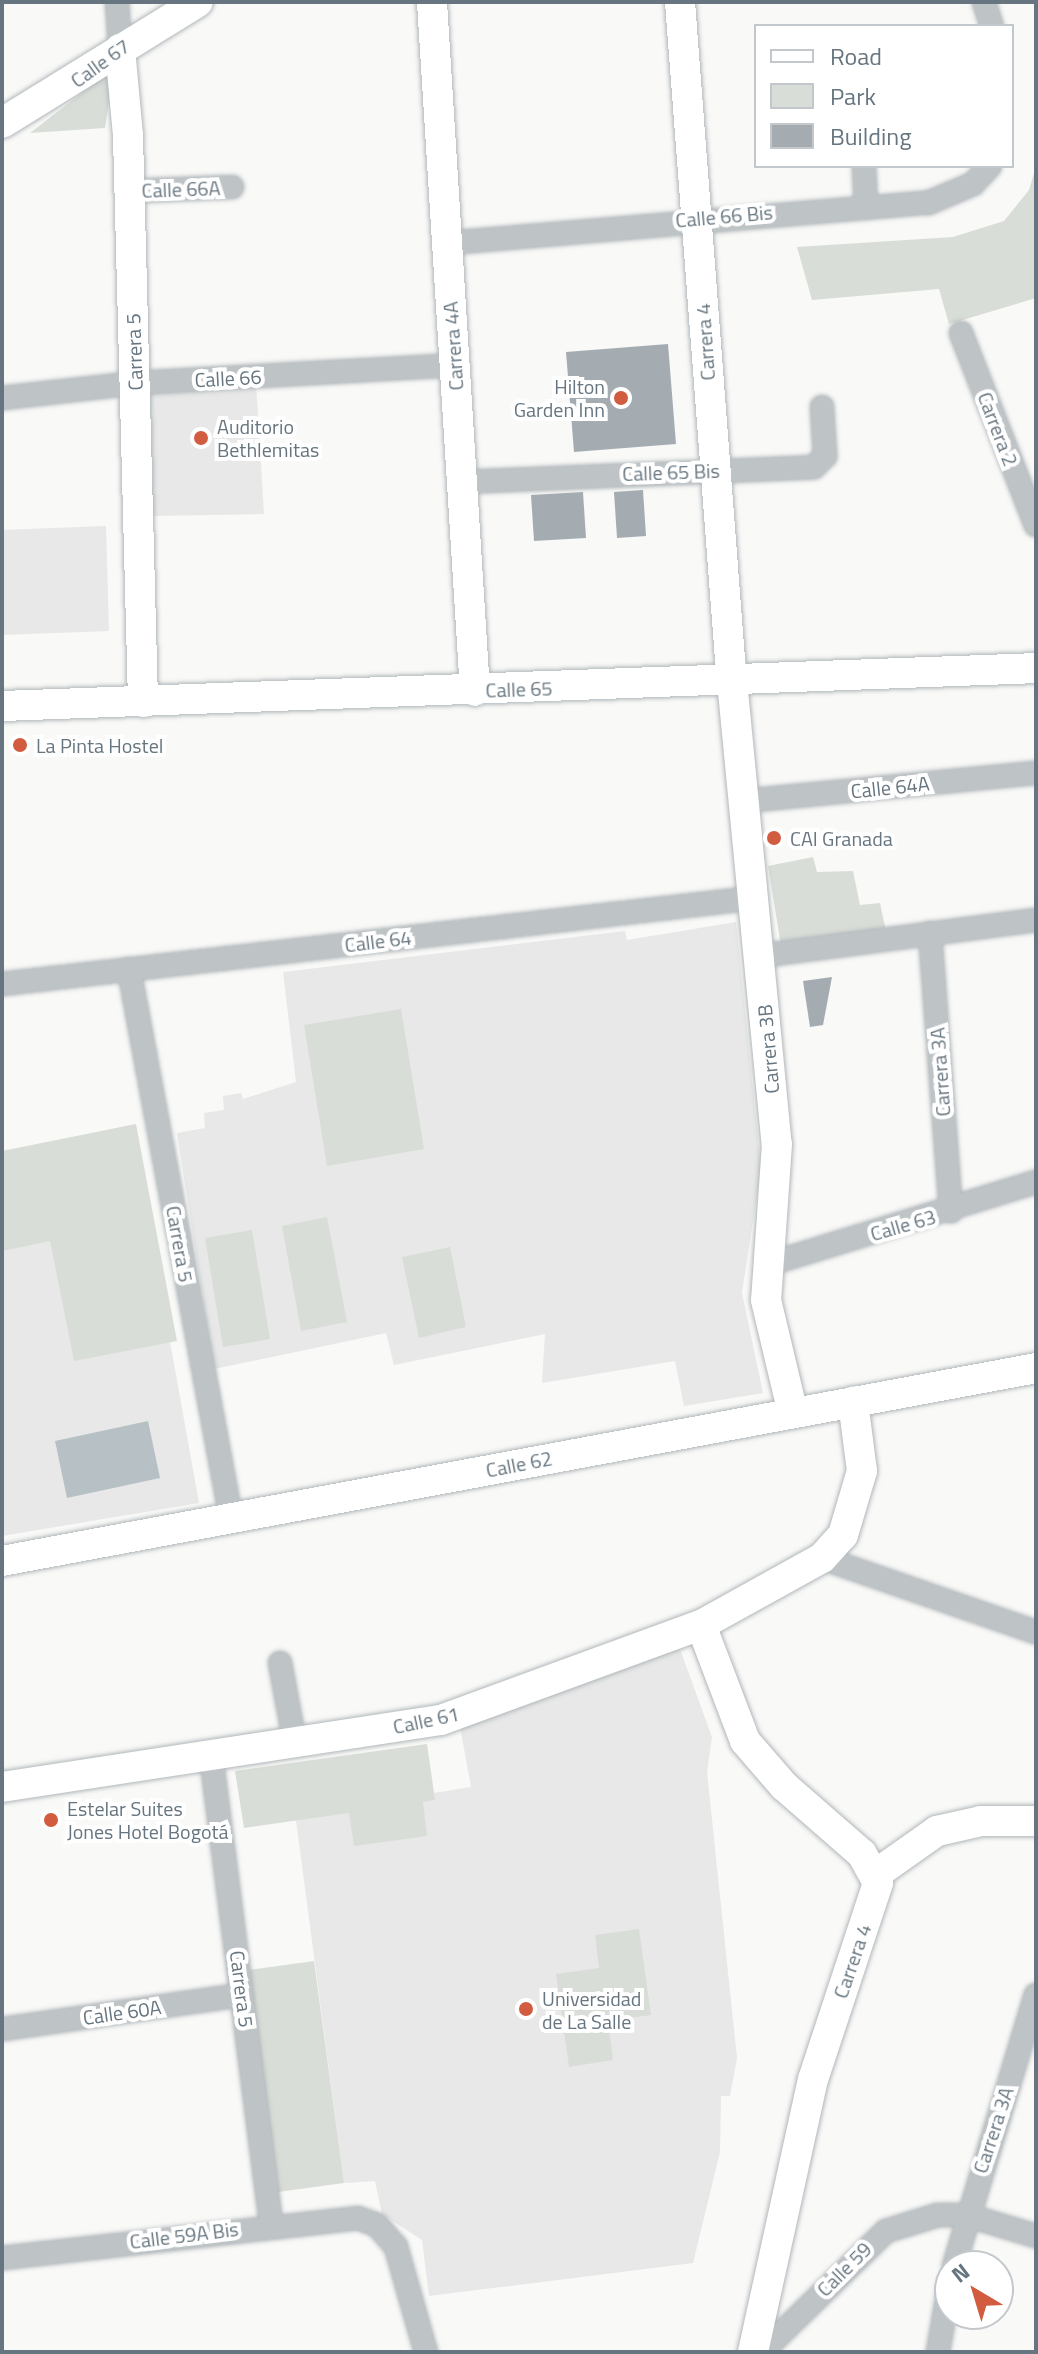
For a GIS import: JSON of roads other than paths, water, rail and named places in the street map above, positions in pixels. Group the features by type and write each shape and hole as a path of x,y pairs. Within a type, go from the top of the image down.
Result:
{"street":[{"name":"Carrera 5","path":"117,2 129,191 143,702"},
{"name":"Calle 67","path":"2,123 47,101 120,49 198,2"},
{"name":"Carrera 4A","path":"432,2 475,691"},
{"name":"Carrera 4","path":"680,2 732,682"},
{"path":"984,2 991,24"},
{"path":"864,168 866,208"},
{"name":"Calle 66 Bis","path":"447,243 696,219 866,208 952,196 987,168"},
{"name":"Calle 66A","path":"129,191 232,187"},
{"name":"Carrera 2","path":"961,333 1036,525"},
{"name":"Calle 66","path":"2,398 135,383 454,365"},
{"name":"Calle 65 Bis","path":"462,482 819,466 826,448 822,407"},
{"name":"Calle 65","path":"2,706 732,682 1036,668"},
{"name":"Carrera 3B","path":"732,682 779,1179 769,1264 768,1319 793,1413"},
{"name":"Calle 64A","path":"744,801 1036,773"},
{"name":"Calle 64","path":"2,984 754,898"},
{"path":"759,956 1036,920"},
{"name":"Carrera 3A","path":"930,933 951,1211"},
{"name":"Carrera 5","path":"129,969 231,1518"},
{"name":"Calle 63","path":"769,1264 951,1211 1036,1182"},
{"name":"Calle 62","path":"2,1561 1036,1368"},
{"name":"Calle 61","path":"2,1787 441,1720 701,1625 822,1558 843,1535 861,1482 853,1402"},
{"path":"822,1558 1036,1632"},
{"path":"701,1625 745,1741 876,1874 937,1831 981,1821 1036,1821"},
{"path":"280,1663 295,1743"},
{"name":"Carrera 5","path":"211,1755 271,2224"},
{"name":"Carrera 4","path":"753,2352 804,2112 876,1895 876,1874"},
{"name":"Calle 60A","path":"2,2029 242,1995"},
{"name":"Carrera 3A","path":"958,2250 1036,1995"},
{"name":"Calle 59","path":"762,2352 870,2241 909,2221 966,2215 1036,2236"},
{"name":"Calle 59A Bis","path":"2,2258 271,2224 366,2220 396,2247 426,2352"},
{"path":"938,2352 942,2330"}],"place":[{"name":"Hilton Garden Inn","path":"621,398"},
{"name":"Auditorio Bethlemitas","path":"201,438"},
{"name":"La Pinta Hostel","path":"20,745"},
{"name":"CAI Granada","path":"774,838"},
{"name":"Estelar Suites Jones Hotel Bogotá","path":"51,1820"},
{"name":"Universidad de La Salle","path":"526,2009"}]}
